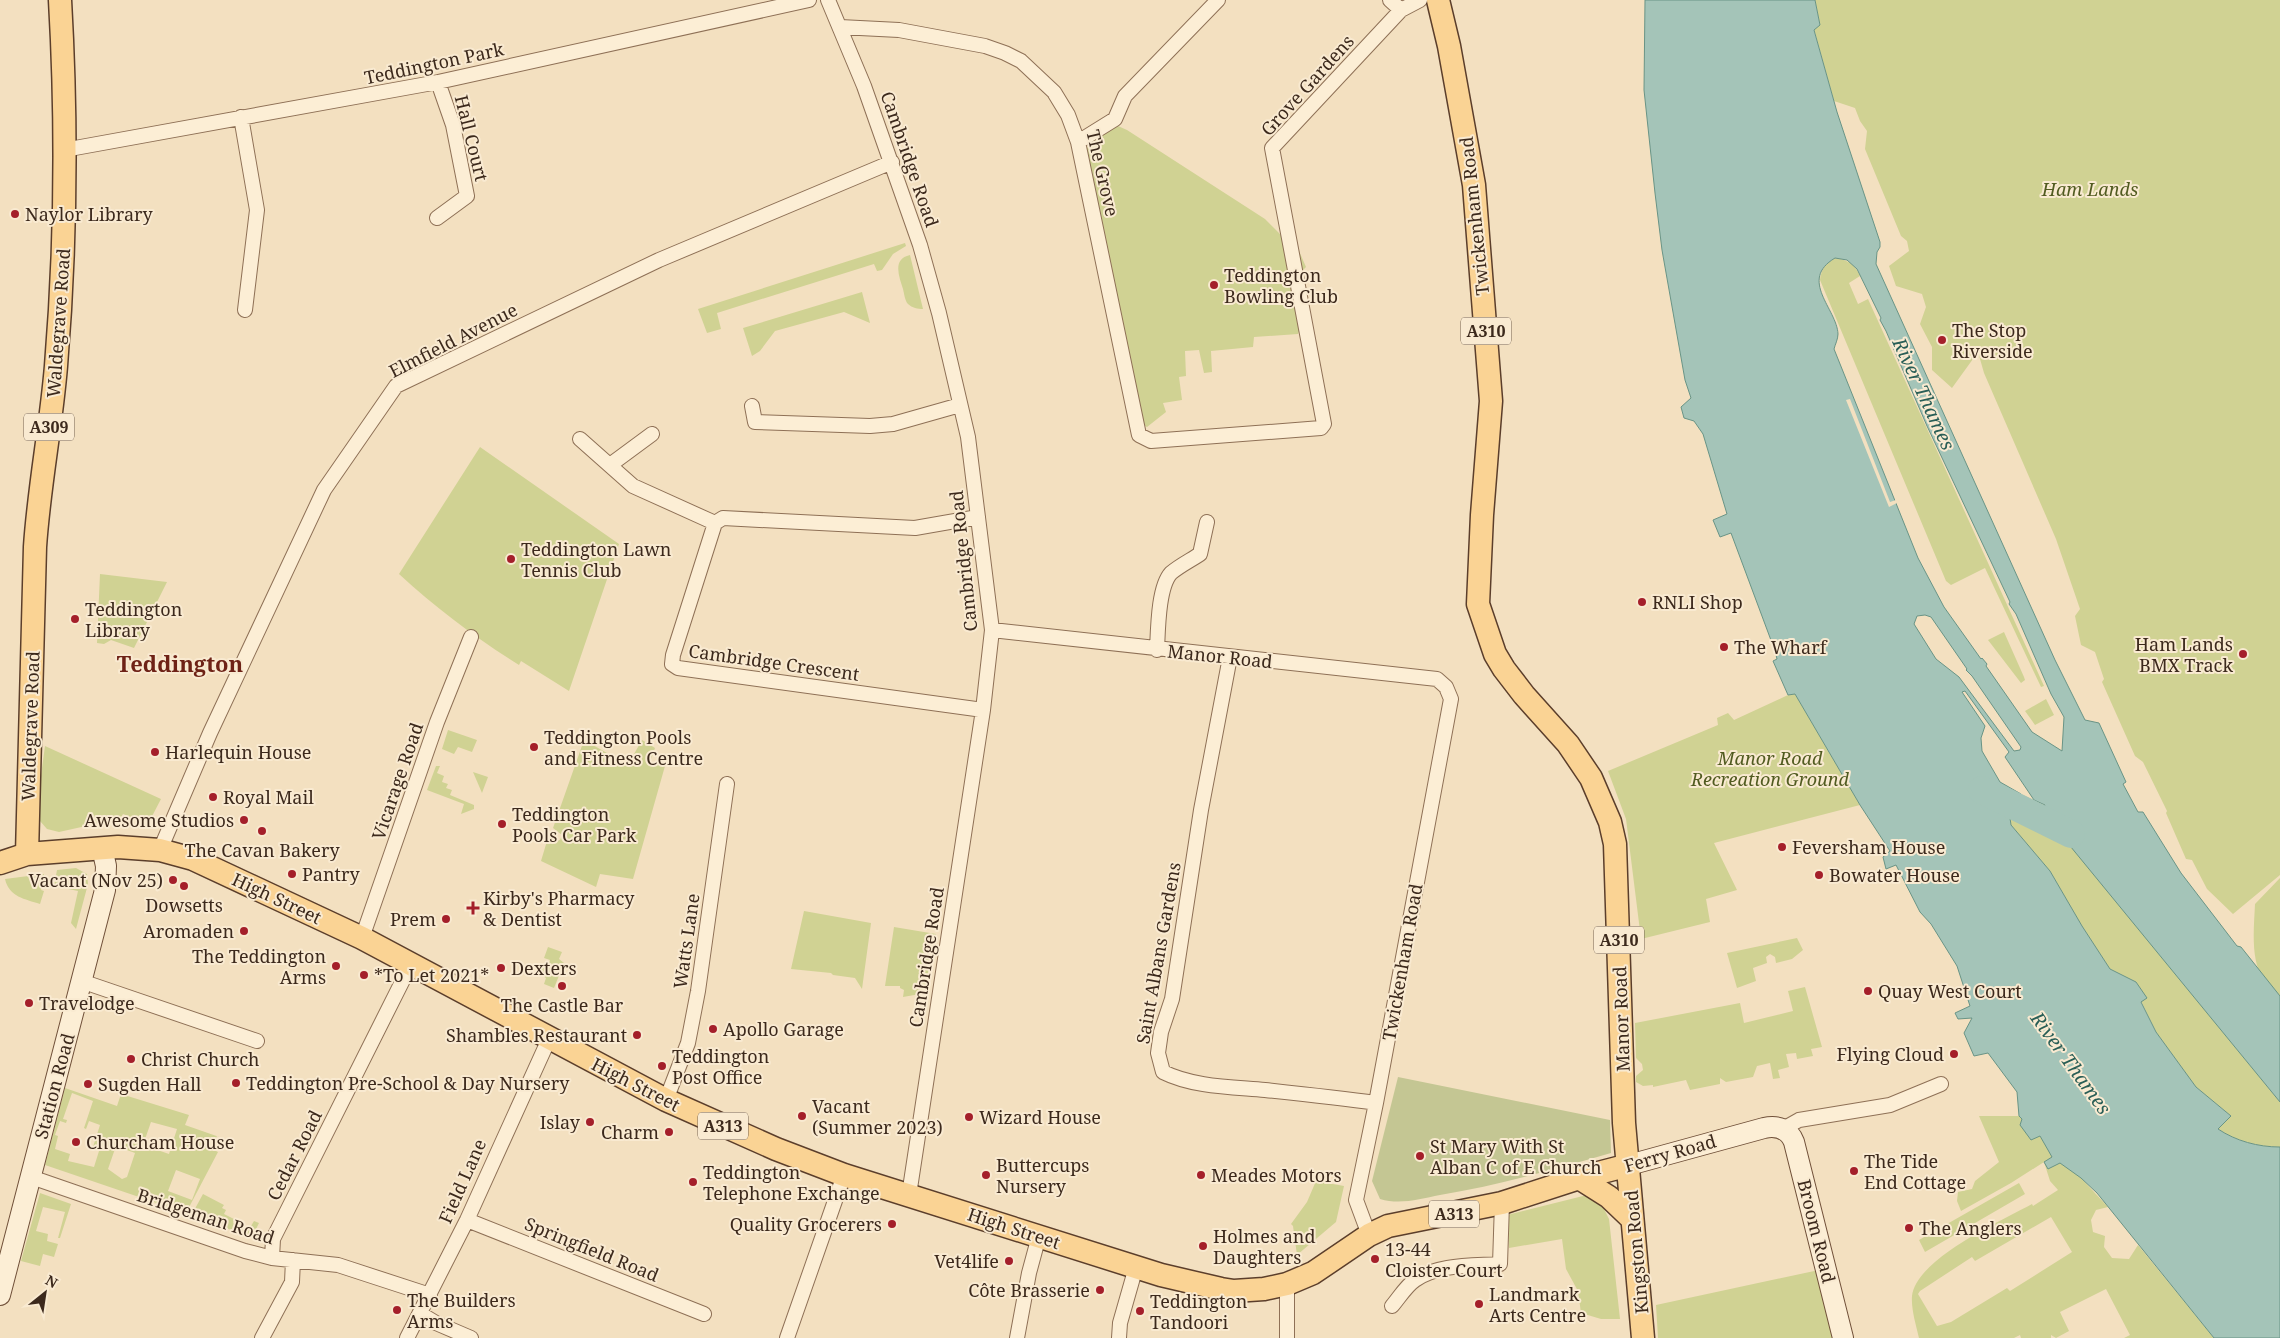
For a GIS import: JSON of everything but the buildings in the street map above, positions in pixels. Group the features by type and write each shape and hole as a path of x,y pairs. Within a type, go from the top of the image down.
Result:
{"main road":[{"name":"Waldegrave Road","path":"27,854 35,546 38,506 56,364 63,247 64,150 60,0"},
{"name":"Twickenham Road","path":"1438,0 1449,46 1474,185 1491,401 1482,515 1478,604 1495,654 1504,669"},
{"name":"Manor Road","path":"1504,669 1524,695 1568,744 1591,778 1610,822 1617,856 1624,1123 1629,1165"},
{"name":"High Street","path":"0,863 27,854 133,847 160,850 200,862 362,938 666,1100 776,1149 844,1175 1160,1275 1234,1291 1264,1289 1287,1284 1313,1273 1369,1234"},
{"name":"Station Road","path":"0,1294 105,890 106,866 102,848"},
{"name":"Ferry Road","path":"1369,1234 1388,1226 1502,1203 1579,1178 1764,1128 1772,1126 1783,1129"},
{"name":"Broom Road","path":"1783,1129 1792,1136 1794,1142 1843,1338"},
{"name":"Kingston Road","path":"1629,1165 1643,1338"},
{"path":"1579,1178 1610,1198 1632,1219"}],"street":[{"name":"Teddington Park","path":"64,150 241,117 310,107 438,82 809,0"},
{"name":"Cambridge Road","path":"828,0 840,26 892,162 922,254 968,436 992,630 983,710 909,1195"},
{"path":"1078,142 1115,119 1125,96 1218,0"},
{"path":"1390,0 1401,10"},
{"name":"Grove Gardens","path":"1139,435 1150,441 1181,440 1321,428 1324,424 1272,148 1401,10 1420,0"},
{"name":"The Grove","path":"840,26 899,30 985,46 1021,61 1054,92 1068,115 1078,142 1139,435"},
{"name":"Hall Court","path":"437,218 467,196 453,125 438,82"},
{"path":"241,117 257,210 245,310"},
{"name":"Elmfield Avenue","path":"160,850 210,734 324,490 396,386 659,260 892,162"},
{"path":"752,406 755,422 870,426 893,424 960,405"},
{"path":"610,465 652,434"},
{"path":"580,439 633,486 715,523 723,518 915,528 978,517"},
{"path":"1157,650 1160,608 1165,583 1171,574 1200,554 1207,522"},
{"name":"Cambridge Crescent","path":"715,523 673,655 672,664 678,668 983,710"},
{"name":"Manor Road","path":"992,630 1157,650 1437,679 1446,688"},
{"name":"Vicarage Road","path":"362,938 434,730 471,636"},
{"name":"Saint Albans Gardens","path":"1230,657 1201,810 1172,999 1161,1032 1158,1053 1163,1072 1173,1077 1216,1086 1328,1096 1376,1103"},
{"name":"Twickenham Road","path":"1369,1234 1356,1200 1376,1103 1451,699 1446,688"},
{"name":"Watts Lane","path":"666,1100 688,1043 698,991 727,784"},
{"name":"Cedar Road","path":"272,1258 273,1240 411,964"},
{"path":"82,981 258,1041"},
{"name":"Field Lane","path":"408,1338 467,1220 549,1038"},
{"name":"Ferry Road","path":"1783,1129 1799,1120 1890,1105 1941,1084"},
{"path":"787,1338 844,1175"},
{"name":"Bridgeman Road","path":"31,1177 245,1251 272,1258 338,1265 430,1295"},
{"path":"1392,1306 1414,1280 1429,1272 1468,1266 1500,1264 1502,1203"},
{"name":"Springfield Road","path":"467,1220 704,1314"},
{"path":"1017,1338 1029,1274 1039,1236"},
{"path":"262,1338 292,1282 293,1260"},
{"path":"1119,1338 1120,1323 1136,1267"},
{"path":"1287,1284 1287,1338"},
{"path":"421,1314 436,1324 471,1338"}],"green space":[{"name":"Ham Lands","path":"1815,0 2280,0 2280,875 2233,914 2207,889 2192,860 2186,859 2166,813 2167,811 2143,762 2135,756 2102,682 2104,679 2095,652 2081,645 2075,616 2080,609 2056,539 1984,373 1978,352 1952,388 1932,370 1932,347 1920,324 1926,307 1922,294 1896,286 1889,266 1909,251 1907,241 1901,236 1865,149 1867,131 1860,121 1855,108 1834,101 1814,29 1820,25"},
{"path":"1117,124 1265,219 1281,235 1283,244 1299,251 1306,267 1300,273 1302,323 1298,334 1254,337 1253,347 1211,351 1212,372 1204,373 1199,350 1185,351 1186,376 1179,377 1182,400 1163,403 1166,412 1147,427 1130,418 1085,154 1089,143"},
{"path":"905,243 906,246 893,254 882,270 877,271 874,264 717,313 721,329 707,333 698,309"},
{"path":"910,255 923,309 913,307 907,303 900,279 899,264 904,257"},
{"path":"1835,258 1850,263 1856,268 1860,276 1849,283 1858,304 1868,299 2044,686 2041,687 1985,568 1951,585 1946,581 1820,280 1824,267"},
{"path":"862,292 870,323 844,312 775,331 760,351 752,356 743,328"},
{"name":"Teddington Lawn Tennis Club","path":"480,447 619,544 569,691 521,661 519,665 487,644 442,611 399,574"},
{"path":"100,574 167,582 134,648 111,640 104,644 97,643"},
{"path":"2004,632 2025,680 2021,683 1988,640"},
{"name":"Manor Road Recreation Ground","path":"1795,694 1860,805 1714,843 1737,890 1706,899 1710,922 1641,939 1626,819 1608,771 1718,725 1717,718 1728,713 1734,720 1788,695"},
{"path":"2046,699 2054,715 2035,725 2025,711"},
{"path":"448,730 477,740 472,752 458,747 454,754 442,749"},
{"path":"584,740 607,753 604,759 622,763 634,754 642,740 655,748 650,762 665,766 633,879 600,874 596,887 541,861 547,841 560,840 562,835 553,828"},
{"path":"45,746 161,799 148,824 123,814 119,821 59,832 47,829 40,821 36,812"},
{"path":"436,766 440,766 437,773 444,776 442,782 448,784 446,788 452,790 450,795 474,805 474,809 461,814 464,804 427,790"},
{"path":"473,772 488,777 482,793"},
{"path":"2021,794 2045,805 2035,825 2066,840 2280,1102 2280,1147 2248,1142 2232,1137 2218,1129 2231,1116 2196,1087 2156,1032 2141,1001 2146,998 2136,982 2110,969 2050,871 2011,825 2010,818"},
{"path":"76,868 87,874 88,884 76,929 71,923 78,891 54,886 57,870"},
{"path":"44,874 41,890 44,891 40,904 14,894 5,879"},
{"path":"2280,878 2280,999 2266,984 2260,973 2255,954 2254,933 2255,904"},
{"path":"804,911 871,923 862,989 855,978 833,975 831,973 791,969"},
{"path":"894,927 936,934 926,988 920,994 903,997 904,990 900,986 885,986"},
{"path":"1797,938 1803,950 1792,959 1776,963 1775,957 1770,954 1766,957 1767,963 1753,968 1756,981 1737,988 1727,953"},
{"path":"548,947 562,952 559,959 564,963 554,988 544,984 546,978 539,974 541,967 548,968 550,960 544,958"},
{"path":"1805,987 1822,1047 1811,1049 1813,1056 1797,1059 1796,1053 1786,1054 1789,1067 1778,1070 1780,1078 1773,1079 1770,1063 1757,1066 1753,1077 1726,1082 1720,1078 1720,1084 1690,1090 1686,1080 1653,1087 1653,1085 1643,1086 1636,1082 1636,1076 1643,1070 1642,1064 1636,1058 1635,1023 1740,1003 1744,1023 1793,1011 1788,991"},
{"path":"1398,1077 1610,1120 1611,1153 1527,1176 1462,1191 1410,1201 1380,1199 1372,1181"},
{"path":"65,1088 117,1106 121,1094 189,1115 185,1125 217,1136 210,1148 218,1152 186,1213 45,1165","holes":["72,1093 93,1101 84,1128 86,1129 89,1121 100,1125 93,1147 99,1151 94,1167 68,1161 70,1154 55,1149 58,1136 55,1135 60,1121 66,1123 67,1120 63,1119","151,1122 177,1129 169,1154 143,1145","116,1146 135,1153 127,1177 122,1179 108,1169","176,1170 200,1179 192,1200 168,1191"]},
{"path":"1979,1116 2019,1116 2040,1136 2053,1157 2081,1178 2108,1207 2096,1210 2091,1220 2093,1232 2105,1236 2104,1247 2112,1258 2129,1259 2138,1245 2214,1338 2124,1338 2130,1335 2106,1289 2060,1312 2069,1331 2056,1338 2051,1335 2051,1338 2021,1338 2020,1335 2014,1338 1919,1338 1913,1312 1912,1296 1917,1282 1928,1268 1962,1242 2032,1204 2033,1206 2058,1190 2050,1181 2044,1162 1961,1211 1957,1201 1958,1192 1972,1189 1975,1181 1999,1162","holes":["2051,1217 2072,1252 2010,1291 2007,1288 1951,1322 1937,1326 1918,1294 1972,1257 1975,1261"]},
{"path":"1316,1181 1344,1186 1336,1222 1297,1255 1293,1226 1291,1224 1307,1202"},
{"path":"2019,1183 2025,1194 1925,1252 1919,1240"},
{"path":"40,1193 71,1204 60,1238 58,1238 65,1212 43,1207 36,1231 48,1234 47,1241 58,1244 54,1257 43,1254 40,1266 21,1261"},
{"path":"203,1194 224,1205 222,1208 226,1210 224,1214 234,1219 233,1223 248,1231 254,1221 259,1223 252,1237 191,1216"},
{"path":"1587,1195 1601,1203 1609,1219 1620,1319 1601,1319 1581,1313 1578,1291 1566,1269 1562,1239 1509,1248 1507,1215"},
{"path":"1819,1270 1837,1338 1658,1338 1656,1305"}],"water":[{"path":"1645,0 1815,0 1820,25 1814,30 1837,112 1880,242 1876,264 2055,660 2085,720 2099,723 2126,782 2123,784 2138,812 2143,812 2181,873 2237,946 2241,947 2280,996 2280,1102 2066,841 2034,825 2045,805 2034,800 2005,757 2009,752 1965,691 1962,692 1985,726 1981,738 1982,751 2000,782 2021,794 2010,818 2011,825 2050,871 2110,969 2136,982 2147,998 2141,1002 2156,1032 2196,1087 2231,1116 2218,1129 2232,1137 2248,1142 2280,1147 2280,1338 2214,1338 2097,1193 2081,1178 2060,1163 2048,1169 2044,1162 2052,1157 2040,1136 2031,1140 2020,1125 2022,1119 2019,1116 2017,1092 1988,1053 1974,1056 1964,1033 1972,1018 1958,1019 1955,1013 1970,1006 1957,966 1931,924 1920,912 1896,865 1886,869 1883,857 1890,851 1860,805 1795,694 1788,695 1773,661 1777,659 1775,651 1731,533 1720,537 1713,520 1727,514 1703,434 1694,421 1684,418 1681,407 1691,398 1685,380 1662,250 1644,90","holes":["1835,258 1847,260 1857,269 1881,318 1880,320 1927,426 2010,602 2009,604 2016,614 2051,694 2064,717 2062,751 2032,732 1986,666 1987,664 1981,659 1944,607 1918,558 1834,349 1838,336 1836,324 1819,285 1824,267","1925,615 1931,617 2021,747 2020,750 2014,751 1959,677 1936,659 1914,624 1917,616"]}],"pier":[{"path":"1850,399 1890,502 1896,500 1897,503 1889,507 1846,400"}],"waterway":[{"name":"River Thames","path":"1982,790 2071,834"}],"place":[{"name":"Naylor Library","path":"15,214"},
{"name":"Teddington Bowling Club","path":"1214,285"},
{"name":"The Stop Riverside","path":"1942,340"},
{"name":"Teddington Lawn Tennis Club","path":"511,559"},
{"name":"RNLI Shop","path":"1642,602"},
{"name":"Teddington Library","path":"75,619"},
{"name":"The Wharf","path":"1724,647"},
{"name":"Ham Lands BMX Track","path":"2243,654"},
{"name":"Teddington Pools and Fitness Centre","path":"534,747"},
{"name":"Harlequin House","path":"155,752"},
{"name":"Royal Mail","path":"213,797"},
{"name":"Awesome Studios","path":"244,820"},
{"name":"Teddington Pools Car Park","path":"502,824"},
{"name":"The Cavan Bakery","path":"262,831"},
{"name":"Feversham House","path":"1782,847"},
{"name":"Pantry","path":"292,874"},
{"name":"Bowater House","path":"1819,875"},
{"name":"Vacant (Nov 25)","path":"173,880"},
{"name":"Dowsetts","path":"184,886"},
{"name":"Kirby's Pharmacy & Dentist","path":"473,908"},
{"name":"Prem","path":"446,919"},
{"name":"Aromaden","path":"244,931"},
{"name":"The Teddington Arms","path":"336,966"},
{"name":"Dexters","path":"501,968"},
{"name":"*To Let 2021*","path":"364,975"},
{"name":"The Castle Bar","path":"562,986"},
{"name":"Quay West Court","path":"1868,991"},
{"name":"Travelodge","path":"29,1003"},
{"name":"Apollo Garage","path":"713,1029"},
{"name":"Shambles Restaurant","path":"637,1035"},
{"name":"Flying Cloud","path":"1954,1054"},
{"name":"Christ Church","path":"131,1059"},
{"name":"Teddington Post Office","path":"662,1066"},
{"name":"Teddington Pre-School & Day Nursery","path":"236,1083"},
{"name":"Sugden Hall","path":"88,1084"},
{"name":"Vacant (Summer 2023)","path":"802,1116"},
{"name":"Wizard House","path":"969,1117"},
{"name":"Islay","path":"590,1122"},
{"name":"Charm","path":"669,1132"},
{"name":"Churcham House","path":"76,1142"},
{"name":"St Mary With St Alban C of E Church","path":"1420,1156"},
{"name":"The Tide End Cottage","path":"1854,1171"},
{"name":"Buttercups Nursery","path":"986,1175"},
{"name":"Meades Motors","path":"1201,1175"},
{"name":"Teddington Telephone Exchange","path":"693,1182"},
{"name":"Quality Grocerers","path":"892,1224"},
{"name":"The Anglers","path":"1909,1228"},
{"name":"Holmes and Daughters","path":"1203,1246"},
{"name":"13-44 Cloister Court","path":"1375,1259"},
{"name":"Vet4life","path":"1009,1261"},
{"name":"Côte Brasserie","path":"1100,1290"},
{"name":"Landmark Arts Centre","path":"1479,1304"},
{"name":"The Builders Arms","path":"397,1310"},
{"name":"Teddington Tandoori","path":"1140,1311"}],"district":[{"name":"Teddington","path":"180,663"}]}
